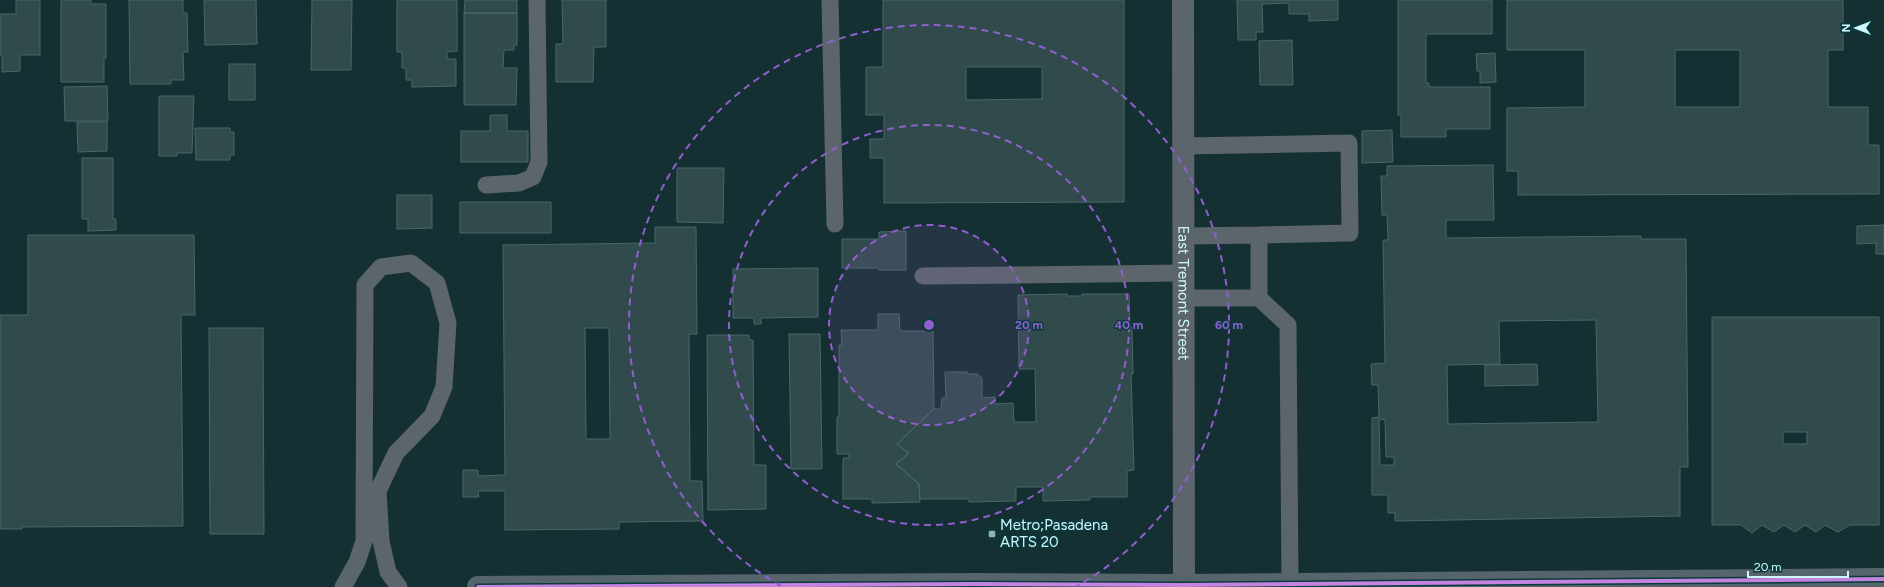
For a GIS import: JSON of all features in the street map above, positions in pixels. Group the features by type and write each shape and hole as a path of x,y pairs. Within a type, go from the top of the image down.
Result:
{"main road":[{"path":"478,587 1685,584 1884,579"}],"street":[{"name":"East Tremont Street","path":"1183,0 1184,586"}],"lane":[{"path":"486,185 519,183 533,177 539,162 537,0"},
{"path":"830,0 835,224"},
{"path":"1183,146 1349,143 1350,233 1184,236"},
{"path":"1259,235 1259,298"},
{"path":"343,587 357,562 364,541 365,285 381,267 411,263 437,283 448,323 444,387 432,416 396,453 378,491 381,541 388,572 399,587"},
{"path":"923,276 1184,273"},
{"path":"1184,298 1259,298 1288,325 1290,584"}],"building":[{"path":"16,0 40,0 40,55 20,55 20,71 2,72 2,55 0,55 0,14 16,14"},
{"path":"61,0 91,0 91,4 106,4 106,58 104,58 104,82 61,82"},
{"path":"129,0 183,0 183,13 187,13 188,52 183,52 184,80 171,80 171,84 130,84"},
{"path":"204,0 256,0 257,44 205,45"},
{"path":"312,0 352,0 351,70 311,70"},
{"path":"397,0 457,0 457,51 447,52 447,59 456,59 456,86 412,87 412,80 406,80 406,68 402,68 402,52 397,52"},
{"path":"465,0 517,0 517,13 464,13"},
{"path":"562,0 606,0 606,47 594,47 593,82 556,82 556,44 563,44"},
{"path":"883,0 1124,0 1124,202 884,203 884,158 870,158 870,139 884,139 884,115 866,115 866,67 883,67","holes":["966,67 1042,67 1042,99 966,100"]},
{"path":"1237,0 1338,0 1338,20 1309,21 1309,14 1289,14 1289,3 1262,4 1263,32 1256,32 1256,40 1238,40"},
{"path":"1398,0 1492,0 1492,34 1426,34 1426,83 1429,83 1429,87 1490,87 1490,129 1446,129 1446,137 1401,137 1401,115 1398,115"},
{"path":"1507,0 1843,0 1843,50 1828,50 1828,107 1868,107 1868,145 1879,145 1879,194 1518,195 1518,171 1507,171 1507,108 1585,107 1585,50 1507,50","holes":["1675,50 1740,50 1740,107 1675,107"]},
{"path":"464,13 517,13 517,45 514,45 514,50 504,50 503,68 517,68 516,105 464,105"},
{"path":"1292,40 1293,85 1260,85 1259,41"},
{"path":"1495,53 1496,82 1480,83 1480,71 1477,71 1476,54"},
{"path":"229,64 255,64 255,100 229,100"},
{"path":"107,86 108,121 65,121 64,87"},
{"path":"159,96 194,96 192,153 177,153 177,156 159,156"},
{"path":"490,115 507,115 507,131 528,131 528,162 461,162 461,131 490,131"},
{"path":"77,122 107,122 107,151 78,152"},
{"path":"195,128 230,128 230,132 234,132 234,155 230,155 230,160 196,160"},
{"path":"1392,130 1393,162 1362,163 1362,131"},
{"path":"82,158 113,158 113,219 116,219 116,230 88,231 88,219 82,219"},
{"path":"1493,165 1494,220 1446,220 1446,238 1641,236 1641,239 1686,239 1688,467 1680,467 1680,516 1395,521 1395,513 1388,513 1388,495 1372,495 1372,418 1379,417 1378,385 1372,385 1371,364 1385,363 1383,240 1388,240 1387,215 1382,215 1381,176 1387,176 1387,166","holes":["1596,320 1598,422 1448,424 1447,365 1500,364 1499,321","1385,419 1386,457 1394,457 1394,465 1380,465 1379,420"]},
{"path":"677,168 724,168 723,223 677,222"},
{"path":"397,195 432,195 432,228 397,229"},
{"path":"460,202 551,202 551,233 460,233"},
{"path":"1884,225 1884,254 1876,254 1876,243 1857,244 1857,226"},
{"path":"655,227 696,227 697,334 689,334 690,481 702,481 703,521 619,522 619,529 505,530 505,491 478,491 479,497 463,497 463,470 478,470 478,476 505,475 503,245 655,243","holes":["585,328 609,328 610,439 586,439"]},
{"path":"906,231 906,270 842,268 842,239 879,239 879,232"},
{"path":"28,235 194,235 195,315 181,315 183,526 22,527 22,529 0,529 0,315 28,315"},
{"path":"818,268 818,317 761,318 761,324 754,324 754,318 733,318 733,269"},
{"path":"1067,294 1067,296 1082,296 1082,294 1129,294 1130,327 1132,327 1133,374 1131,374 1134,470 1127,471 1127,497 1090,497 1090,500 1043,501 1043,487 1016,487 1016,501 969,502 969,499 920,499 919,484 896,464 909,453 897,444 934,409 941,409 942,398 946,398 945,372 967,372 967,374 977,374 982,378 982,398 995,397 995,404 1013,403 1014,422 1036,422 1035,369 1019,369 1018,295"},
{"path":"878,314 899,314 900,331 933,331 934,409 897,444 909,453 896,464 919,484 920,502 872,503 872,499 843,499 843,458 849,458 849,454 837,454 837,417 839,417 839,345 842,345 841,330 878,330"},
{"path":"1712,317 1879,317 1879,525 1850,525 1838,532 1825,525 1816,532 1805,525 1795,532 1784,525 1774,532 1762,525 1752,533 1741,525 1712,525","holes":["1783,432 1807,432 1807,444 1783,444"]},
{"path":"209,328 263,328 264,534 210,534"},
{"path":"789,334 820,334 822,469 791,469"},
{"path":"707,335 749,335 749,340 753,340 754,465 766,465 766,509 708,510"},
{"path":"1537,364 1538,385 1485,386 1485,365"}],"transit line":[{"path":"478,587 975,584 1184,585 1884,579"}],"place":[{"name":"Metro;Pasadena ARTS 20","path":"992,534"}]}
